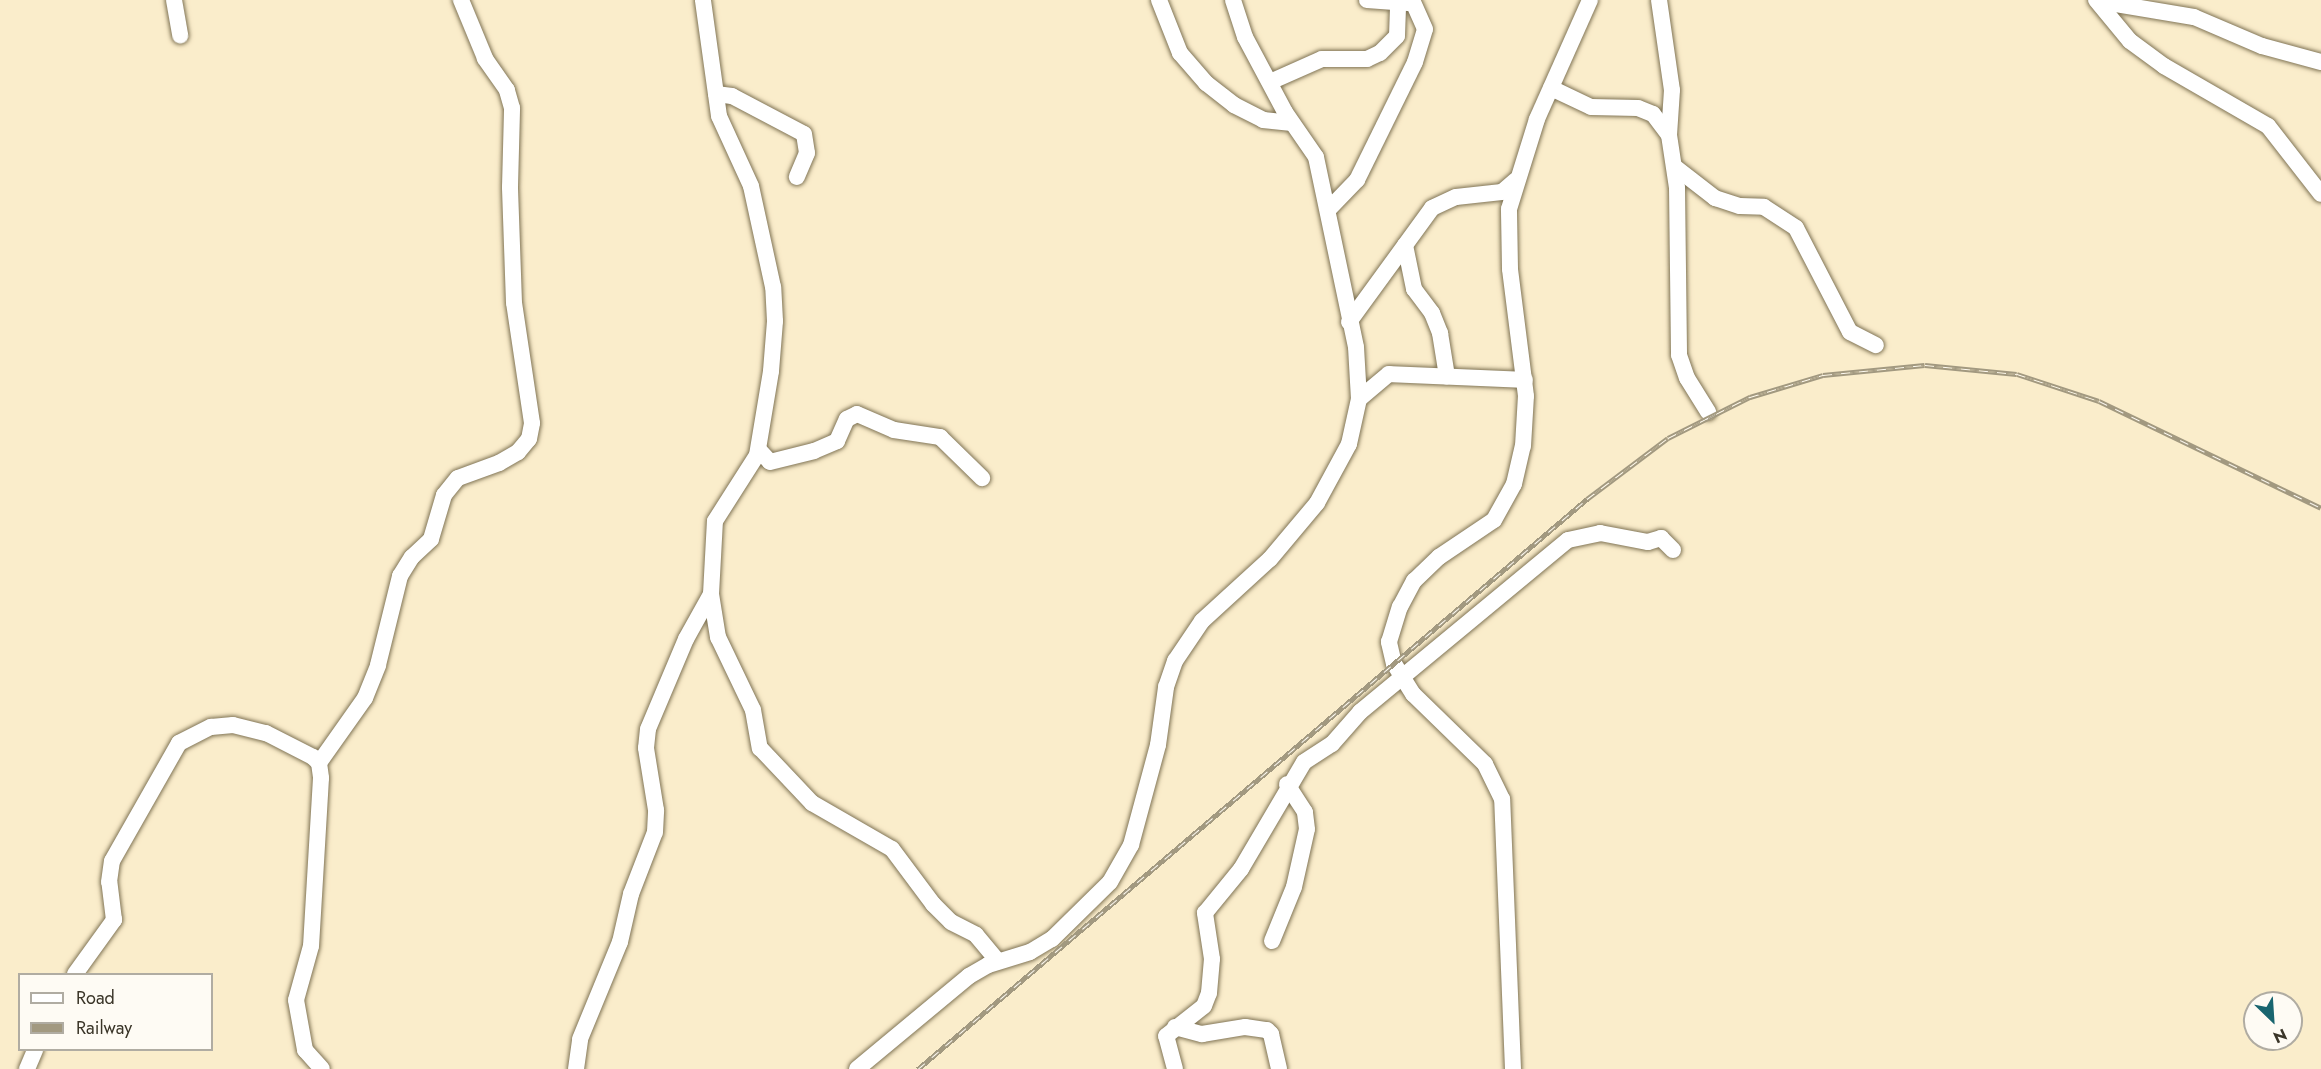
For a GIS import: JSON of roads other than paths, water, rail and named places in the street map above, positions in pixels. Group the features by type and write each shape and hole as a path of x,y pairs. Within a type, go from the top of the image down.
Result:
{"street":[{"path":"174,0 180,35"},
{"path":"319,763 365,698 378,665 400,576 412,557 431,539 444,495 458,478 499,463 518,452 532,431 514,303 510,187 512,108 507,90 485,58 461,0"},
{"path":"703,0 722,126 751,186 775,306 773,352 759,450 715,521 711,594 718,637 753,710 760,748 812,803 892,849 933,904 951,922 976,935 998,961"},
{"path":"1159,0 1180,53 1206,83 1257,117 1292,123"},
{"path":"857,1069 969,976 998,961 1030,952 1052,939 1116,874 1134,834 1175,661 1202,621 1270,559 1317,503 1343,460 1359,399 1356,347 1316,157 1292,123 1245,37 1233,0"},
{"path":"1367,0 1407,2"},
{"path":"1513,1069 1502,799 1485,764 1421,703 1402,678 1389,642 1400,607 1426,568 1494,520 1503,506 1523,446 1525,380 1508,241 1509,209 1516,180 1551,88 1590,0"},
{"path":"1659,0 1672,90 1669,135 1675,167 1679,355 1690,384 1708,412"},
{"path":"2097,1 2125,2 2194,17 2262,46 2321,62"},
{"path":"2097,1 2130,40 2164,66 2268,126 2321,194"},
{"path":"1270,82 1322,59 1366,59 1380,53 1396,36 1407,2"},
{"path":"1328,210 1357,180 1415,62 1425,29 1407,2"},
{"path":"1551,88 1591,107 1638,108 1653,114 1669,135"},
{"path":"716,94 732,96 804,134 807,153 797,177"},
{"path":"1675,167 1715,198 1740,206 1764,207 1796,228 1850,332 1876,345"},
{"path":"1349,322 1432,208 1449,199 1502,192 1516,180"},
{"path":"1405,245 1414,289 1432,313 1440,333 1447,376"},
{"path":"1359,399 1389,374 1525,380"},
{"path":"759,450 770,462 814,451 837,441 847,419 857,414 894,430 940,436 982,478"},
{"path":"1175,1069 1165,1042 1175,1027 1204,1006 1212,968 1205,913 1241,868 1287,784 1304,762 1332,744 1360,712 1568,540 1600,533 1648,542 1661,538 1673,550"},
{"path":"576,1069 582,1031 620,942 631,894 655,832 656,810 646,748 648,729 689,632 711,594"},
{"path":"76,973 114,920 109,882 112,861 178,743 211,727 233,725 266,734 313,757 319,763 321,778 311,946 296,1000 304,1050 322,1069"},
{"path":"1272,941 1294,887 1307,829 1305,812 1287,784"},
{"path":"1204,1006 1219,1031"},
{"path":"1175,1027 1191,1033 1245,1027 1267,1030 1274,1041 1279,1069"},
{"path":"27,1069 35,1051"}],"railway":[{"path":"918,1069 1587,499 1668,438 1750,397 1823,375 1925,365 2017,374 2099,401 2321,508"}]}
